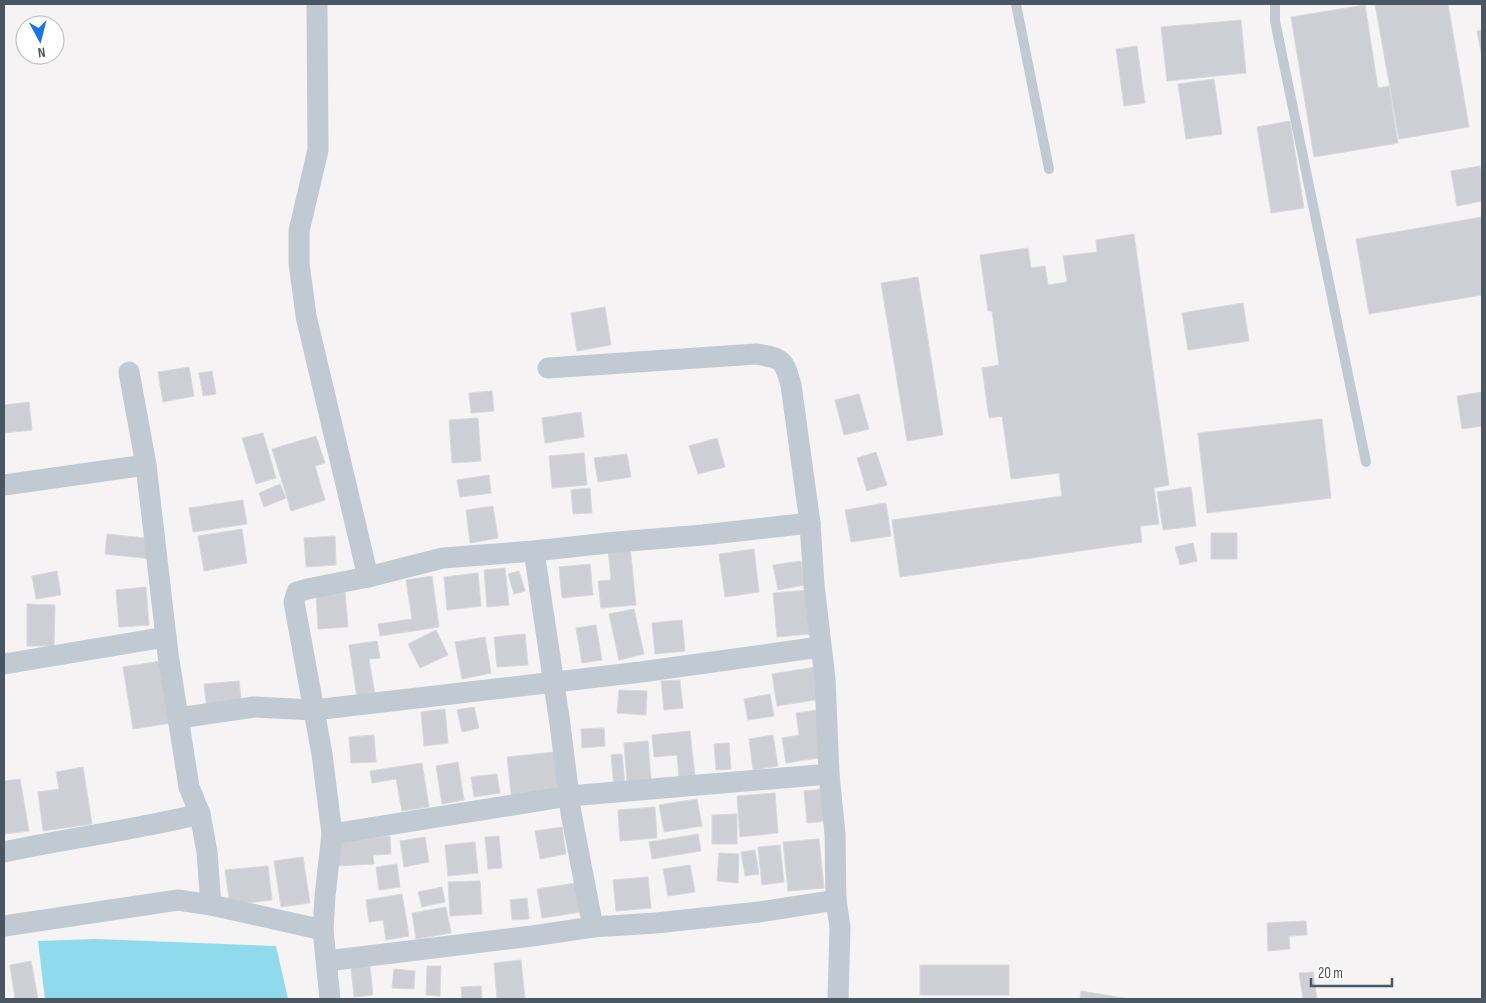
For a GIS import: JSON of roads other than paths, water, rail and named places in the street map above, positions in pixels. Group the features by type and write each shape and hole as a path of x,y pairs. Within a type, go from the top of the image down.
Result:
{"street":[{"path":"318,4 318,150 299,231 299,263 306,316 368,577"},
{"path":"548,368 756,354 775,356 785,366 791,386 810,523 814,585 825,679 829,774 835,834 836,900 840,927 838,999"},
{"path":"129,372 146,465 166,637 189,787 200,814 207,852 211,905"},
{"path":"4,485 146,465"},
{"path":"330,999 323,930 332,834 322,754 294,602 297,592 443,558 534,552 810,523"},
{"path":"534,552 569,796 593,927"},
{"path":"4,664 166,637"},
{"path":"179,718 254,707 314,710 554,683 820,647"},
{"path":"332,834 569,796 829,774"},
{"path":"4,852 161,824 200,814"},
{"path":"4,926 178,900 211,905 323,930"},
{"path":"327,961 593,927 656,923 740,914 836,900"}],"lane":[{"path":"1016,4 1049,169"},
{"path":"1275,4 1275,21 1366,462"}],"water":[{"path":"96,939 276,946 288,999 45,999 38,941"}]}
